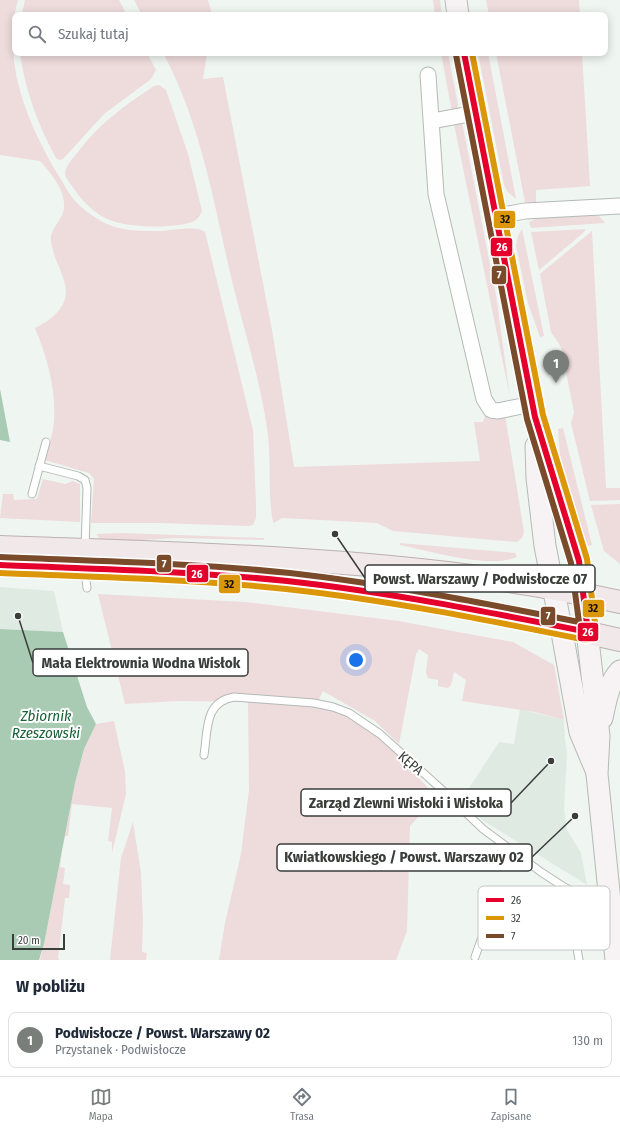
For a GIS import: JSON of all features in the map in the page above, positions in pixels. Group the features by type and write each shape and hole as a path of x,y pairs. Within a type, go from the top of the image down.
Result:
{"main road":[{"path":"0,547 86,569 333,562 494,578 620,602"},
{"path":"0,565 244,577 336,587 430,601 588,632 620,640"}],"street":[{"path":"456,0 458,12"},
{"path":"465,56 497,216 533,410 539,494 545,546 580,732 597,774"},
{"path":"428,75 436,194 484,399 491,410 533,410"},
{"path":"432,121 475,113"},
{"path":"497,216 526,212 620,206"},
{"path":"533,410 579,561 599,736"},
{"path":"608,886 597,774 599,736 608,690 614,678 620,671"},
{"path":"610,903 616,960"}],"lane":[{"path":"32,494 46,442"},
{"path":"39,466 78,476 84,480 87,488 86,569"},
{"name":"KĘPA","path":"204,755 210,713 216,704 224,698 234,697 333,707 349,714 380,734 439,786 483,829 562,886"},
{"path":"475,957 478,948"},
{"path":"577,950 579,960"}],"shaded area":[{"path":"0,0 18,0 15,12 12,12 12,56 14,56 20,91 37,136 52,165 74,200 95,217 105,223 120,228 160,231 188,228 205,232 253,430 256,518 253,525 91,523 94,479 89,473 45,460 53,430 54,404 48,365 35,328 54,316 64,301 66,293 65,284 52,249 51,239 53,231 64,210 64,202 55,179 40,161 0,155"},
{"path":"25,0 119,0 125,12 23,12"},
{"path":"134,0 208,0 211,12 140,12"},
{"path":"433,0 440,0 442,12 435,12"},
{"path":"486,0 579,0 580,12 488,12"},
{"path":"20,56 149,56 156,70 151,79 104,114 63,159 59,160 56,158 49,146 38,120 22,67"},
{"path":"164,56 207,56 203,79 223,77 272,330 294,467 480,461 474,422 483,422 485,416 505,415 524,532 522,538 517,542 393,531 377,523 282,518 274,523 273,522 270,499 268,440 264,410 256,373 232,281 205,164 187,107"},
{"path":"442,56 449,56 458,105 457,109 452,112"},
{"path":"479,56 489,56 516,199 507,191 504,185"},
{"path":"497,56 582,56 590,186 536,190 536,202 525,202"},
{"path":"159,85 166,90 188,154 202,211 198,218 194,221 173,226 136,226 113,221 105,218 92,209 77,193 65,175 67,167 95,132 133,101 154,86"},
{"path":"458,122 462,124 463,127 496,295 510,397 454,124"},
{"path":"592,215 599,216 605,223 531,228 529,222 538,218"},
{"path":"522,229 544,336 540,337 528,303 516,246 518,236"},
{"path":"586,229 583,233 539,270 531,232"},
{"path":"592,231 606,488 620,488 620,500 590,501 571,423 574,412 561,347 551,332 540,274"},
{"path":"563,428 592,545 583,547 560,455 558,429"},
{"path":"43,479 65,484 73,481 80,484 80,522 0,518 3,494 13,494 14,500 37,499"},
{"path":"620,504 620,564 604,551 591,505"},
{"path":"121,533 264,538 264,540 175,538 112,542 102,541 96,534"},
{"path":"400,543 515,553 517,557 491,561 475,560 443,555 400,545"},
{"path":"0,587 54,591 63,632 0,629"},
{"path":"98,594 245,602 398,621 513,642 554,665 564,720 535,712 462,701 466,680 454,672 451,685 448,688 438,686 438,680 428,678 426,673 428,655 419,649 416,654 399,744 375,721 323,691 317,703 357,722 378,737 404,762 436,797 410,826 407,931 396,960 219,960 225,923 241,854 249,790 248,702 178,701 125,704"},
{"path":"520,709 564,720 567,753 564,809 567,830 581,853 587,885 482,820 477,815 470,799 469,788 499,742 514,744"},
{"path":"114,721 125,772 126,794 112,853 112,842 108,841 112,808 72,804 68,836 65,836 75,783 84,749 96,724"},
{"path":"133,822 141,873 143,922 142,952 147,953 146,960 110,960 121,858"},
{"path":"62,849 60,867 65,868 63,884 70,885 69,898 65,898 58,959 60,960 40,960 44,944"}],"water":[{"path":"0,389 1,394 10,442 0,440"},
{"name":"Zbiornik Rzeszowski","path":"0,629 63,632 87,707 96,724 84,749 75,783 44,944 39,960 0,960"}],"transit line":[{"name":"7","path":"0,557 182,565 326,577 399,588 579,622 571,563 527,419 456,56"},
{"name":"26","path":"0,565 108,569 287,581 400,597 588,632 579,561 535,417 465,56"},
{"name":"32","path":"0,573 179,581 286,589 399,605 586,640 594,638 596,631 587,559 543,415 473,56"}],"place":[{"name":"Podwisłocze / Powst. Warszawy 02","path":"556,383"},
{"name":"Powst. Warszawy / Podwisłocze 07","path":"335,534"},
{"name":"Mała Elektrownia Wodna Wisłok","path":"18,616"},
{"name":"Zarząd Zlewni Wisłoki i Wisłoka","path":"551,761"},
{"name":"Kwiatkowskiego / Powst. Warszawy 02","path":"575,816"}]}
